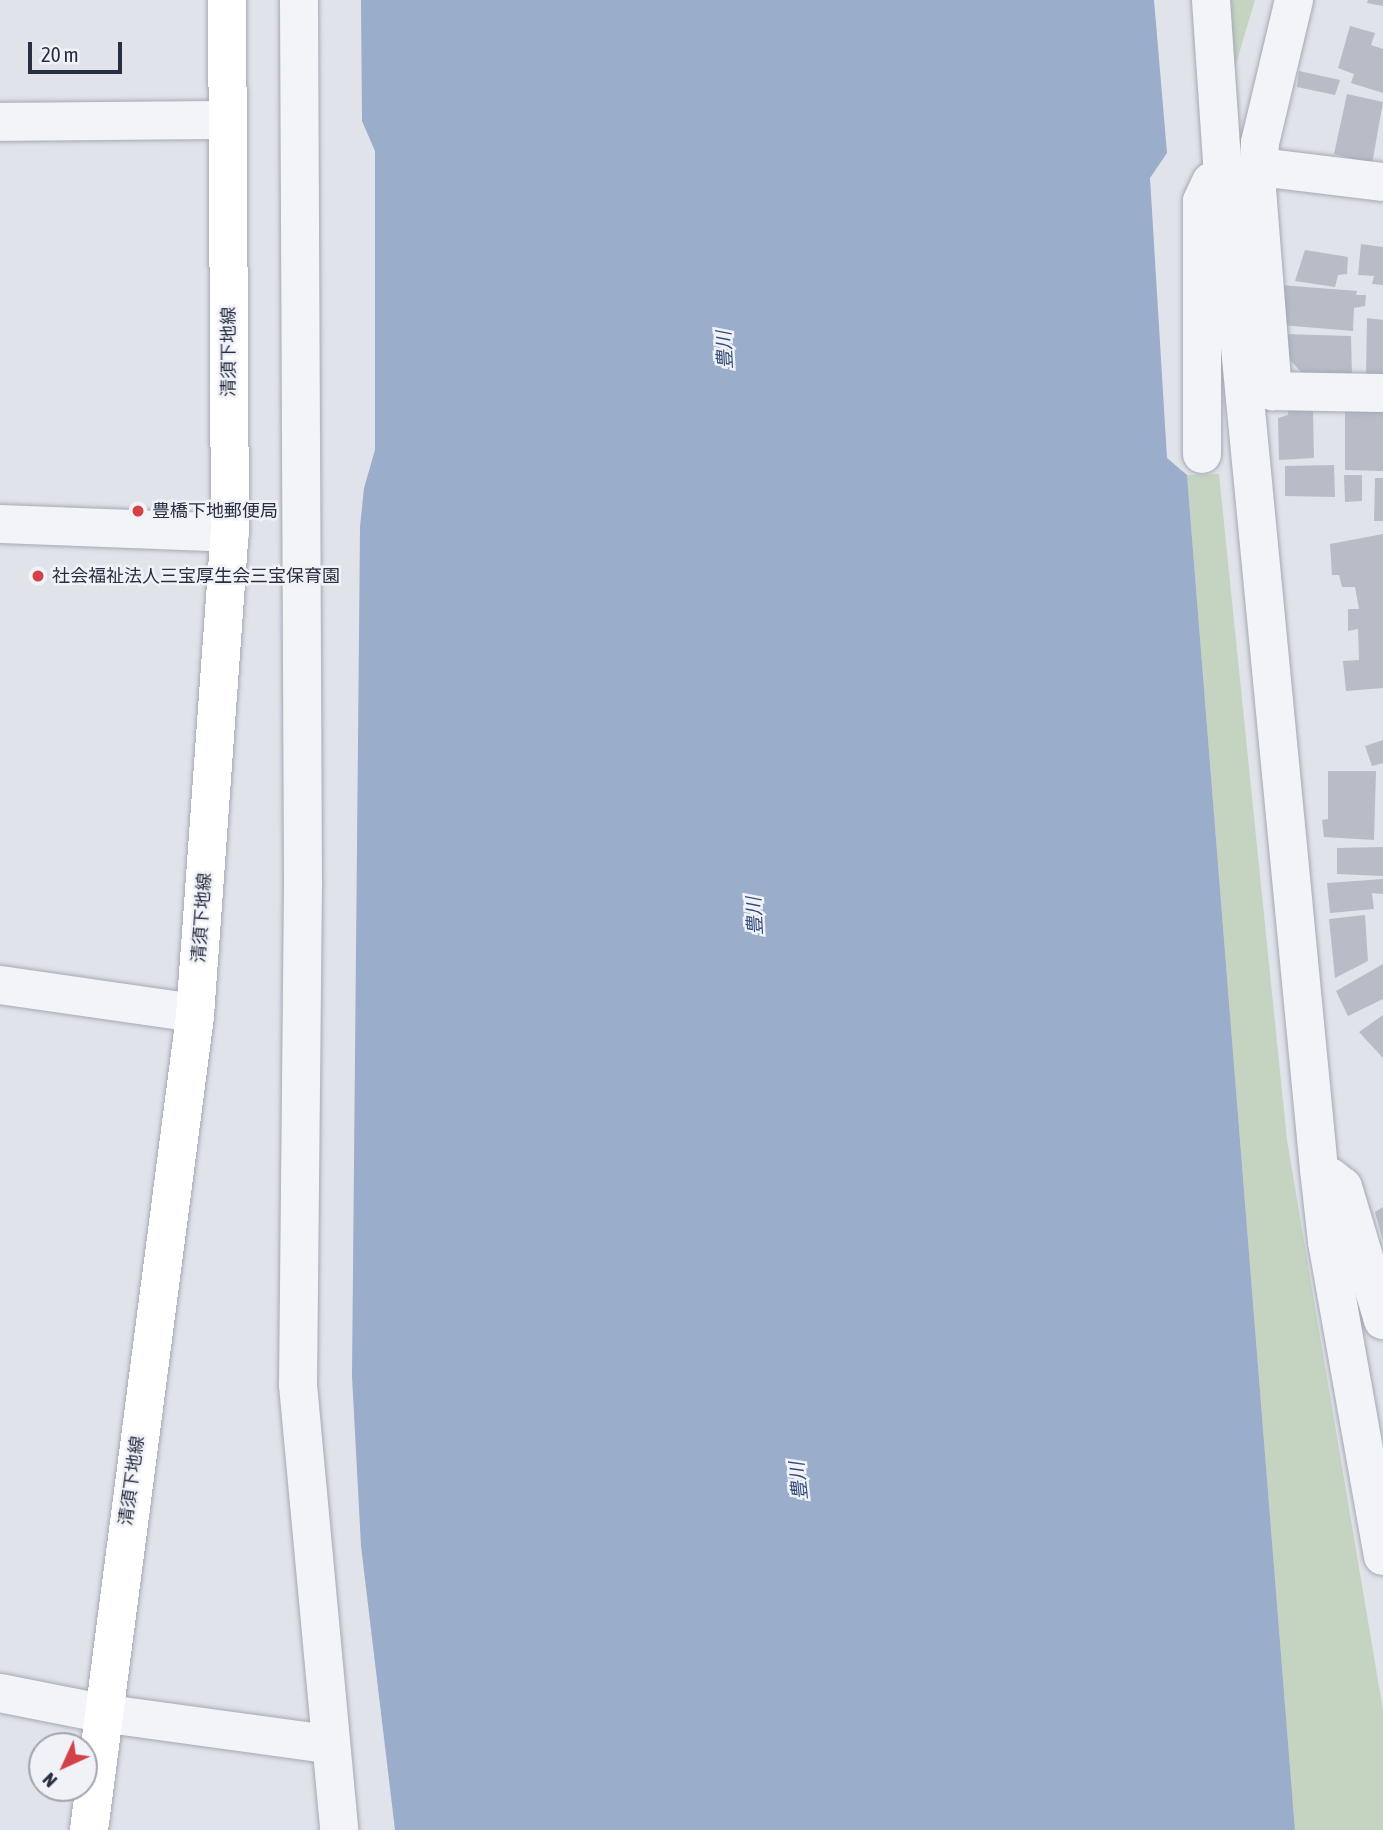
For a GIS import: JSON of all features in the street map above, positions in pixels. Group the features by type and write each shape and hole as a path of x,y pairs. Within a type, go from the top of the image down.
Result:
{"main road":[{"name":"清須下地線","path":"89,1830 101,1713 195,1013 230,533 228,0"}],"street":[{"path":"299,0 303,885 298,1385 328,1744 339,1830"},
{"path":"1211,0 1222,160 1327,1242 1383,1556"},
{"path":"1202,454 1202,201 1222,160 1264,17 1276,0"},
{"path":"1294,0 1260,143 1259,167 1273,391 1383,393"},
{"path":"0,122 228,120"},
{"path":"1259,167 1383,182"},
{"path":"0,524 230,533"},
{"path":"0,985 195,1013"},
{"path":"1319,1169 1343,1187 1380,1306"},
{"path":"0,1693 101,1713 328,1744"}],"green space":[{"path":"1227,0 1255,0 1232,77"},
{"path":"1219,474 1287,1140 1383,1710 1383,1830 1295,1830 1187,475"}],"water":[{"name":"豊川","path":"361,0 1154,0 1167,153 1150,178 1167,458 1187,475 1295,1830 395,1830 361,1546 352,1376 360,527 364,488 375,450 375,151 362,121"}],"building":[{"path":"1368,0 1383,0 1383,6 1367,3"},
{"path":"1350,26 1375,33 1371,45 1383,49 1383,93 1351,83 1354,74 1338,68"},
{"path":"1299,71 1340,80 1335,95 1297,87"},
{"path":"1347,94 1383,102 1372,164 1334,154"},
{"path":"1361,244 1383,247 1383,285 1372,284 1374,276 1358,275"},
{"path":"1305,250 1348,257 1347,274 1338,275 1335,287 1295,281"},
{"path":"1280,285 1357,291 1356,295 1366,295 1365,306 1354,308 1353,331 1281,325"},
{"path":"1367,318 1383,320 1383,375 1366,374"},
{"path":"1284,334 1351,336 1352,376 1304,375 1288,358"},
{"path":"1345,409 1383,410 1383,471 1345,470"},
{"path":"1288,410 1313,410 1314,458 1279,460 1278,418 1288,415"},
{"path":"1334,465 1335,497 1285,496 1285,466"},
{"path":"1344,475 1362,475 1362,501 1345,502"},
{"path":"1375,478 1383,478 1383,521 1374,521"},
{"path":"1383,534 1383,688 1346,691 1343,661 1359,660 1358,629 1348,631 1348,609 1359,609 1355,587 1342,587 1339,575 1332,575 1330,544"},
{"path":"1383,740 1383,763 1372,766 1365,746"},
{"path":"1328,771 1376,771 1374,840 1324,837 1322,820 1328,819"},
{"path":"1383,847 1383,876 1337,874 1337,848"},
{"path":"1383,879 1383,894 1372,893 1374,909 1330,913 1327,883"},
{"path":"1365,915 1368,961 1335,978 1329,919"},
{"path":"1383,964 1383,999 1348,1016 1336,991"},
{"path":"1383,1015 1383,1058 1359,1032"},
{"path":"1383,1207 1383,1241 1375,1212"}],"place":[{"name":"豊橋下地郵便局","path":"138,511"},
{"name":"社会福祉法人三宝厚生会三宝保育園","path":"38,576"}]}
